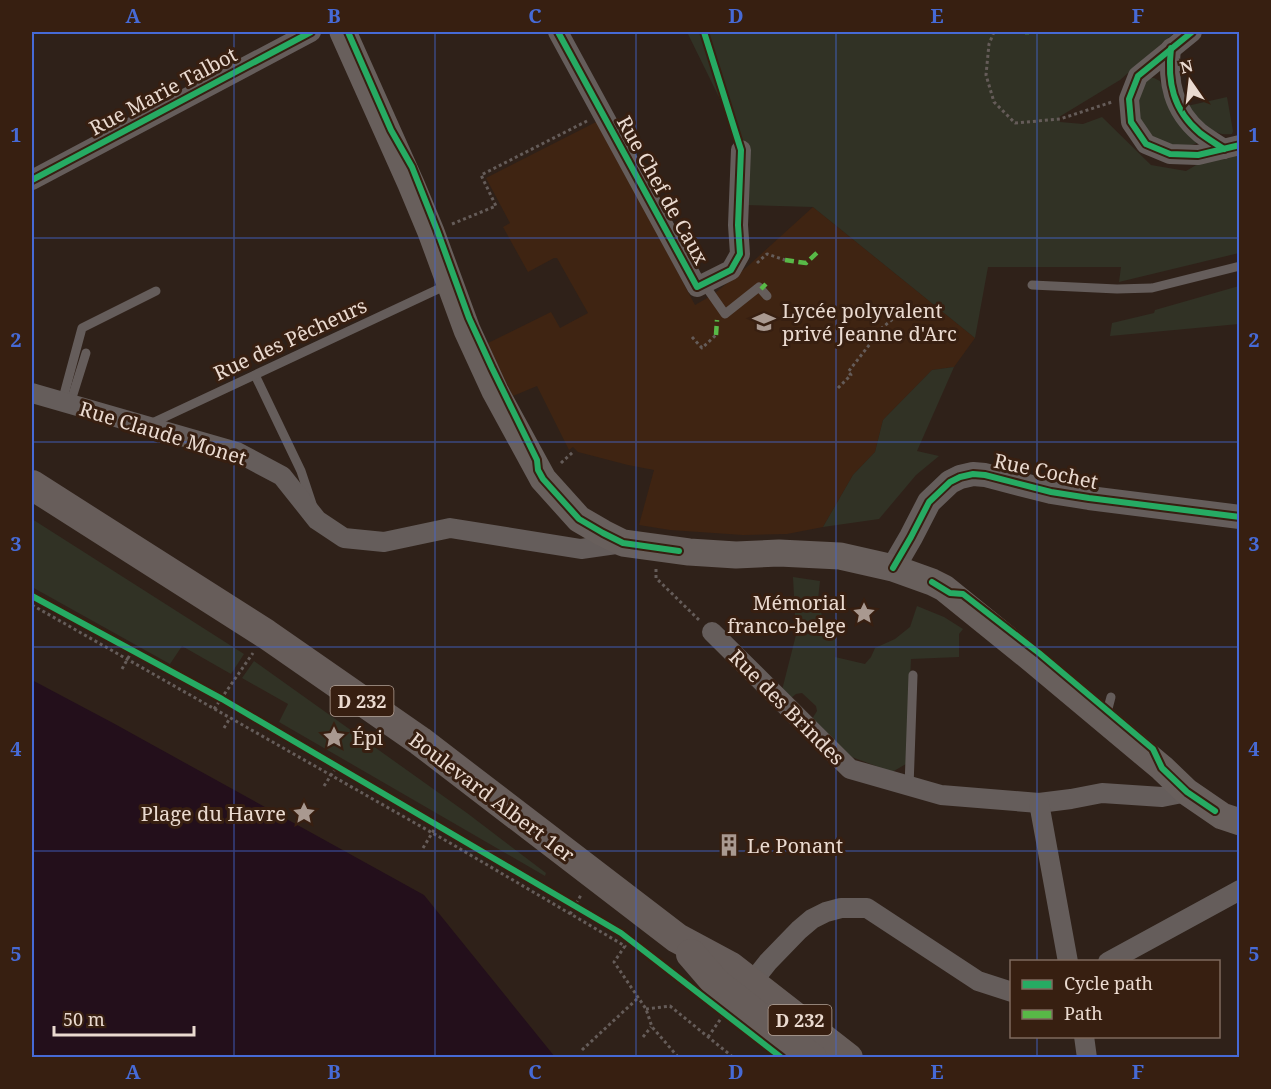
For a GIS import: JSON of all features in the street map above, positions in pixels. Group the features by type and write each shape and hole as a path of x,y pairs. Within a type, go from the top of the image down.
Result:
{"main road":[{"path":"343,32 411,184 467,330 495,391 543,479 579,519 623,543 689,552 736,555 779,553 840,556 893,568 932,582 944,588 1033,660 1108,709 1187,792 1222,816 1239,822"},
{"name":"Boulevard Albert 1er","path":"32,485 266,634 401,728 677,938 737,1004 812,1058"},
{"name":"Boulevard Albert 1er","path":"737,1004 848,1058"}],"street":[{"name":"Rue Marie Talbot","path":"32,180 311,32"},
{"name":"Rue Chef de Caux","path":"558,32 697,287 731,270 741,254 738,225 741,150"},
{"path":"1192,32 1138,76 1129,99 1131,122 1146,144 1170,154 1198,155 1232,147"},
{"path":"1171,48 1168,66 1172,92 1182,112 1199,132 1232,147"},
{"name":"Rue Claude Monet","path":"32,393 237,452 282,476 317,520 344,538 384,542 450,528 581,549 623,543"},
{"name":"Rue Cochet","path":"893,568 929,502 950,482 974,474 1052,492 1239,517"},
{"name":"Rue des Brindes","path":"712,632 850,769 941,795 1039,803 1102,793 1162,797 1187,792"},
{"path":"1039,803 1068,960"},
{"path":"1112,960 1239,890"},
{"path":"737,1004 768,962 799,930 812,919 841,908 867,908 978,981 1010,992"},
{"path":"1084,1038 1087,1058"}],"lane":[{"path":"1032,285 1117,289 1152,288 1239,266"},
{"name":"Rue des Pêcheurs","path":"147,425 449,284"},
{"path":"704,284 725,314"},
{"path":"717,320 759,287 767,296"},
{"path":"66,403 82,328 156,291"},
{"path":"66,403 86,353"},
{"path":"255,375 301,471 317,520"},
{"path":"909,787 913,675"}],"path":[{"path":"994,32 989,44 986,75 994,102 1015,123 1060,119 1114,101"},
{"path":"430,232 496,206 481,175 602,114"},
{"path":"752,268 767,254 785,260"},
{"path":"838,388 852,375 848,372 870,344 871,337 894,318"},
{"path":"692,337 702,348 716,335"},
{"path":"656,578 693,614"},
{"path":"32,605 625,946 614,962 646,1009 652,1027 679,1058"},
{"path":"122,669 132,651"},
{"path":"214,709 249,659"},
{"path":"224,729 230,718"},
{"path":"324,786 337,766"},
{"path":"423,848 437,825"},
{"path":"582,1050 638,998"},
{"path":"708,1037 737,1004"},
{"path":"646,1009 670,1006 734,1058"},
{"path":"643,1037 652,1027"}],"shaded area":[{"name":"Lycée polyvalent privé Jeanne d'Arc","path":"598,121 695,305 714,294 748,266 813,207 975,338 954,367 932,370 883,420 875,452 853,475 823,527 787,534 743,535 670,530 639,525 654,470 578,452 573,447 569,450 537,386 513,396 486,344 551,312 560,328 588,313 557,258 528,272 503,227 510,223 486,178"},
{"path":"32,680 424,895 555,1057 32,1057"}],"green space":[{"path":"687,32 1175,32 1120,80 1059,117 1060,122 1083,124 1102,117 1151,165 1186,171 1198,164 1239,155 1239,253 1119,282 1121,267 988,267 975,338 813,207 744,205 743,146"},
{"path":"1148,78 1160,81 1168,105 1201,142 1179,149 1155,141 1136,114 1141,86"},
{"path":"1227,97 1232,134 1212,130 1201,122 1187,106"},
{"path":"1239,286 1239,324 1110,336 1112,323 1154,313 1155,310"},
{"path":"954,367 917,451 939,456 916,475 879,519 823,527 853,475 875,452 883,420 932,370"},
{"path":"32,519 244,654 231,674 182,646 170,664 32,587"},
{"path":"793,577 820,581 818,600 823,620 836,637 835,657 865,664 875,648 895,639 910,627 917,606 944,617 963,629 959,634 959,657 911,659 906,764 892,772 849,756 812,719 817,711 816,706 802,693 791,698 782,690 796,635"},
{"path":"254,661 467,813 546,873 545,876 279,722 288,704 242,678"}],"marked path":[{"path":"785,260 806,263 820,250"},
{"path":"761,289 766,284"},
{"path":"716,335 717,320"}],"cycle path":[{"path":"32,180 311,32"},
{"path":"348,32 391,130 412,167 469,318 537,460 538,470 543,479 579,519 603,533 623,543 679,551"},
{"path":"558,32 697,287 731,270 740,254 738,225 741,150 704,32"},
{"path":"1192,32 1138,76 1129,99 1131,122 1146,144 1170,154 1198,155 1240,145"},
{"path":"1171,48 1171,84 1178,105 1200,133 1224,149"},
{"path":"893,568 929,502 950,482 973,474 1051,492 1240,517"},
{"path":"932,582 950,593 963,594 1039,653 1153,749 1162,768 1187,792 1215,811"},
{"path":"32,596 222,699 621,933 782,1058"}],"place":[{"name":"Lycée polyvalent privé Jeanne d'Arc","path":"764,322"},
{"name":"Mémorial franco-belge","path":"864,613"},
{"name":"Épi","path":"334,737"},
{"name":"Plage du Havre","path":"304,813"},
{"name":"Le Ponant","path":"729,845"}]}
